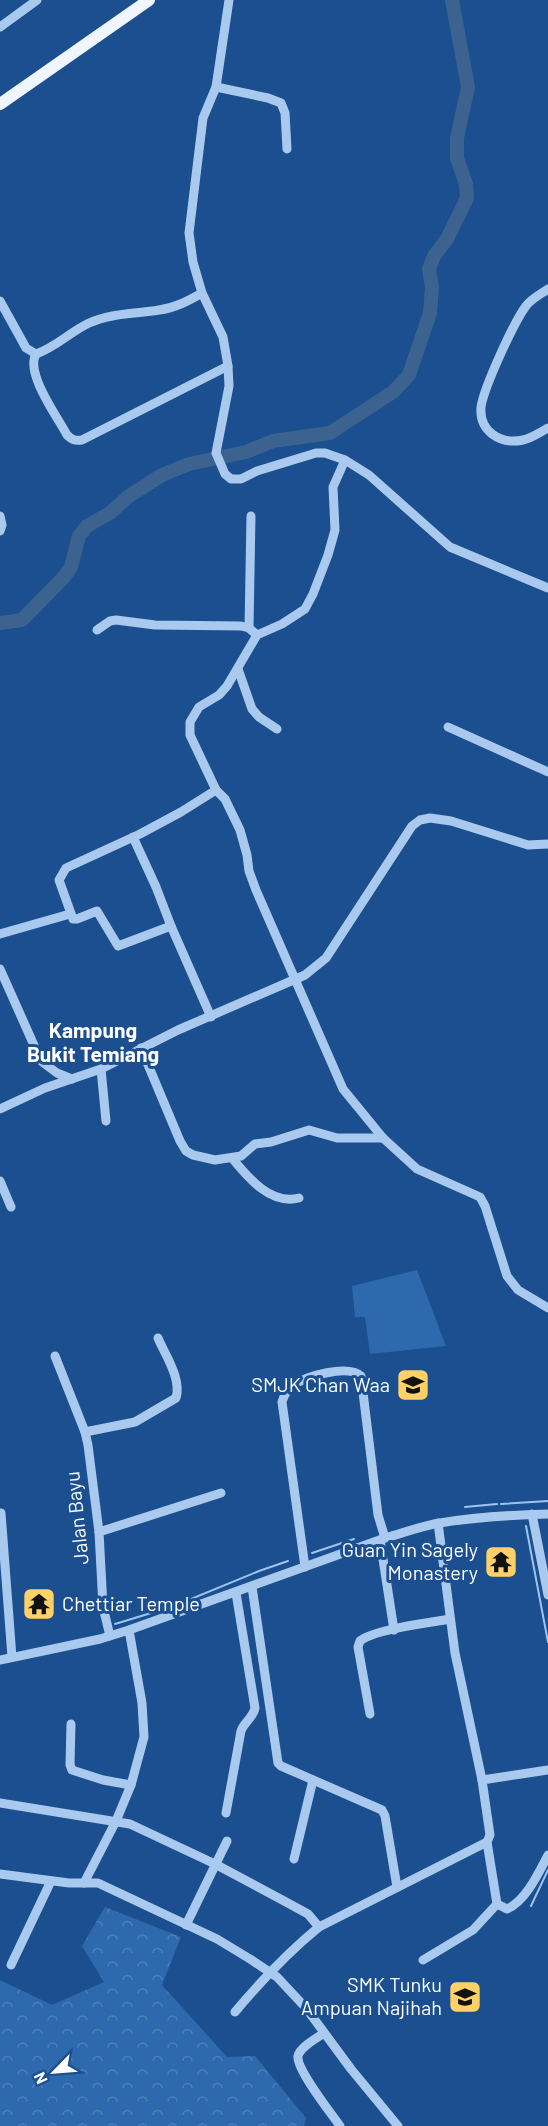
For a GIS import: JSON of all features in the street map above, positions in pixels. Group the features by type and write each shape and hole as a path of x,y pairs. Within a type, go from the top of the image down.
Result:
{"main road":[{"path":"0,104 149,0"}],"street":[{"path":"0,27 37,0"},
{"path":"229,0 216,87 203,118 189,233 193,262 202,293 223,338 228,366 229,386 218,458 225,474 231,479 241,479 257,471 316,453 325,453 345,460 369,475 450,547 548,588"},
{"path":"216,87 281,103 285,113 287,149"},
{"path":"548,289 527,305 499,358 482,405 481,418 488,431 497,438 510,441 524,440 548,428"},
{"path":"202,293 170,307 130,312 90,323 47,350 36,354 33,359 34,375 67,435 77,441 228,366"},
{"path":"0,301 27,348 36,354"},
{"path":"97,630 110,621 116,620 155,625 241,626 253,632 293,618 305,609 328,555 335,530 333,487 345,460"},
{"path":"0,516 2,525 0,531"},
{"path":"251,516 253,632 238,669 222,692 199,707 190,722 190,735 216,790 225,799 240,830 256,890 343,1089 383,1137 417,1169 480,1197 486,1206 507,1276 518,1290 548,1308"},
{"path":"238,669 252,709 259,717 277,729"},
{"path":"448,727 548,772"},
{"path":"171,926 118,946 97,911 75,920 70,914 59,880 66,868 181,812 216,790"},
{"path":"0,1109 51,1086 101,1069 141,1048 296,980 317,968 326,958 412,826 420,820 430,818 451,821 528,845 548,844"},
{"path":"132,837 156,887 211,1017"},
{"path":"0,934 70,914"},
{"path":"0,969 4,992 46,1066 51,1086"},
{"path":"141,1048 170,1119 186,1150 204,1159 241,1156 255,1144 271,1142 309,1130 338,1138 383,1137"},
{"path":"46,1066 72,1079"},
{"path":"101,1069 106,1121"},
{"path":"232,1158 243,1172 276,1198 288,1201 299,1198"},
{"path":"0,1181 11,1207"},
{"path":"85,1432 135,1422 176,1398 178,1390 176,1381 158,1338"},
{"name":"Jalan Bayu","path":"55,1356 85,1432 99,1532 103,1607 110,1636"},
{"path":"305,1568 282,1402 292,1385 321,1373 353,1371 361,1376 394,1630"},
{"path":"99,1532 221,1493"},
{"path":"1,1513 3,1583 12,1657"},
{"path":"532,1514 548,1595"},
{"path":"0,1660 110,1636 236,1593 382,1539 438,1523 500,1515 548,1514"},
{"path":"438,1523 455,1653 482,1780 489,1835 487,1842 497,1904"},
{"path":"252,1587 278,1763 382,1810 397,1887"},
{"path":"226,1813 241,1731 243,1725 253,1715 255,1708 236,1593"},
{"path":"370,1714 358,1644 365,1637 450,1619"},
{"path":"84,1883 116,1821 130,1785 144,1737 142,1703 129,1630"},
{"path":"71,1724 70,1765 72,1770 103,1780 130,1785"},
{"path":"482,1780 548,1770"},
{"path":"294,1859 313,1780"},
{"path":"0,1803 130,1824 215,1864 308,1914 319,1927"},
{"path":"186,1925 227,1841"},
{"path":"235,2012 269,1971 319,1927 487,1842"},
{"path":"497,1904 507,1909 513,1906 534,1882 548,1855"},
{"path":"0,1874 51,1881 98,1883 217,1939 269,1971 278,1977 306,2008 398,2126"},
{"path":"11,1965 51,1881"},
{"path":"423,1960 473,1930 497,1904"},
{"path":"324,2033 302,2050 298,2056 299,2062 306,2079 340,2126"}],"green space":[{"path":"417,1270 446,1346 370,1354 365,1317 355,1317 352,1286"},
{"path":"105,1907 181,1937 162,1985 227,2057 255,2056 306,2118 304,2126 0,2126 0,1980 52,2005 104,1982 82,1946"}],"waterway":[{"path":"0,623 22,620 64,577 71,567 79,536 87,526 110,513 129,496 162,475 189,464 246,452 273,441 330,433 393,392 409,375 430,313 432,287 429,269 467,198 466,184 457,158 457,138 468,87 452,0"},
{"path":"501,1504 548,1501"},
{"path":"465,1507 497,1504"},
{"path":"526,1526 548,1642"},
{"path":"312,1553 354,1539"},
{"path":"115,1624 174,1606 288,1561"},
{"path":"531,1906 548,1870"}],"place":[{"name":"SMJK Chan Waa","path":"413,1385"},
{"name":"Guan Yin Sagely Monastery","path":"501,1562"},
{"name":"Chettiar Temple","path":"39,1604"},
{"name":"SMK Tunku Ampuan Najihah","path":"465,1997"}],"district":[{"name":"Kampung Bukit Temiang","path":"93,1043"}]}
